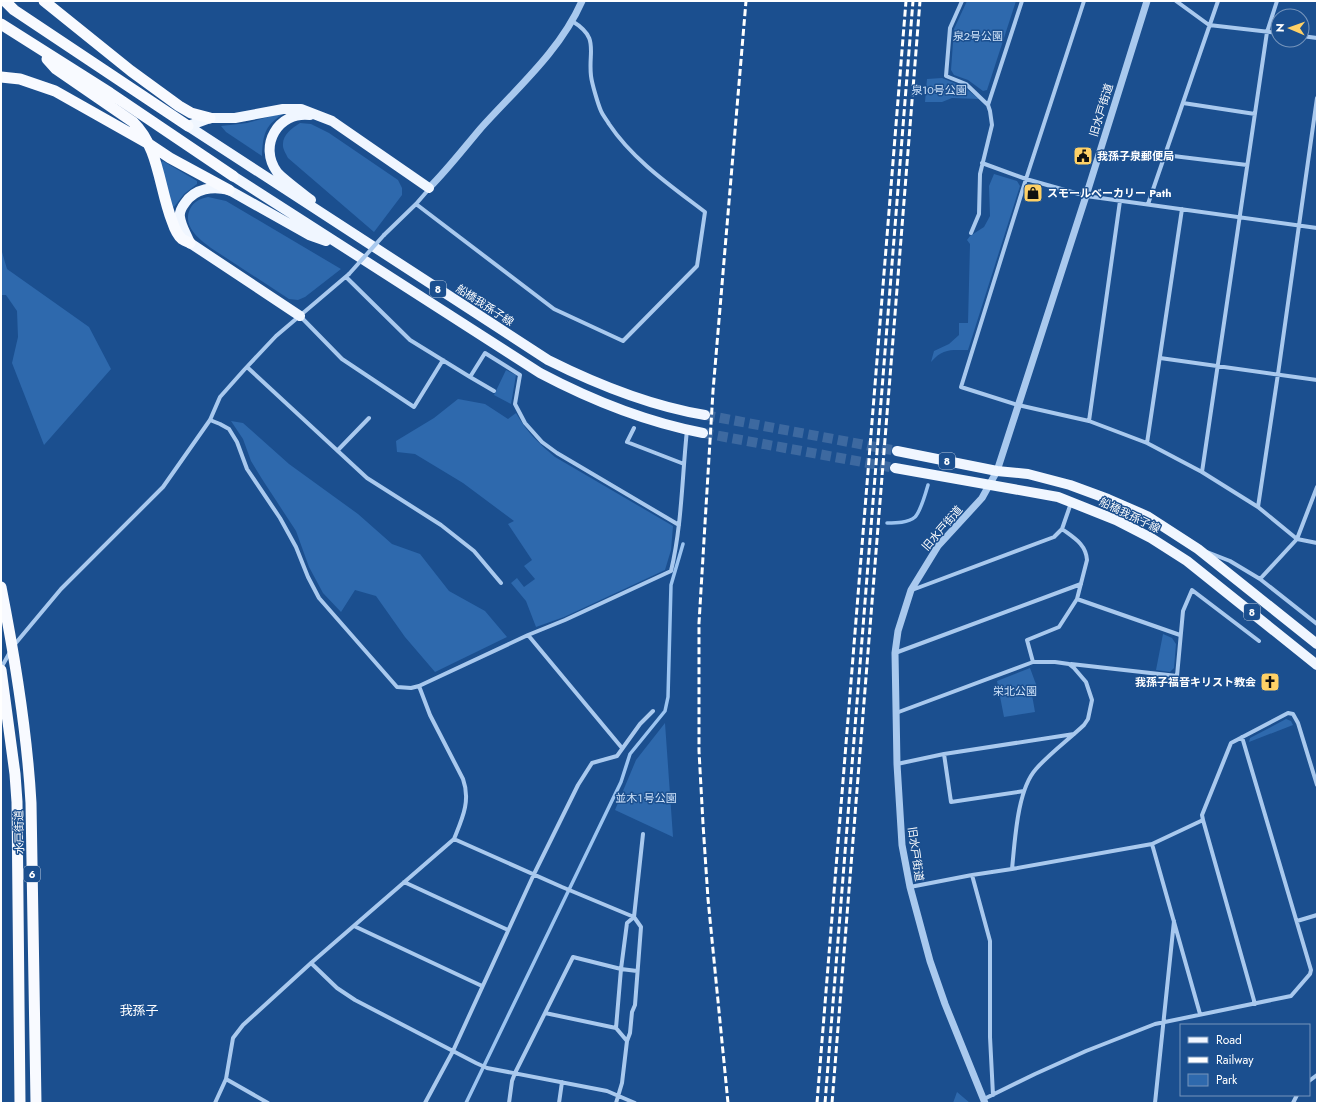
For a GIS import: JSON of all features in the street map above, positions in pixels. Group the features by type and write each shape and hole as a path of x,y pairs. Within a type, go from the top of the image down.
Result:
{"highway":[{"path":"5,1 14,10 188,126"},
{"path":"44,1 131,71 179,106 191,113 210,118"},
{"path":"1,24 36,48 110,93 233,176"},
{"path":"36,48 56,69 140,128 149,144 168,213 181,238 190,244"},
{"path":"1,77 20,80 55,91 149,144 170,158 230,190"},
{"path":"179,106 186,116 188,126"},
{"name":"水戸街道","path":"1,587 13,647 28,749 31,803 36,1103"},
{"name":"水戸街道","path":"1,669 14,766 17,802 20,1103"}],"main road":[{"path":"188,126 210,118 234,118 293,108 301,109 332,121 429,188"},
{"path":"320,116 304,114 290,117 281,123 273,133 270,146 270,155 277,172 350,232"},
{"name":"船橋我孫子線","path":"188,126 548,360 580,376 647,402 705,415"},
{"name":"8","path":"233,176 540,373 573,391 609,406 687,430 703,433"},
{"path":"300,316 190,244 180,216 182,207 187,200 191,195 200,191 218,188 230,190 310,235 350,251"},
{"name":"船橋我孫子線","path":"897,451 997,471 1028,474 1070,485 1108,499 1147,516 1198,549 1317,644"},
{"name":"船橋我孫子線","path":"895,468 1058,497 1071,501 1130,527 1168,548 1210,578 1317,665"}],"street":[{"path":"1,669 13,647 61,589 163,487 210,420 220,397 276,336 347,276 384,235 416,204 481,128 554,47 572,21 582,1"},
{"path":"962,1 950,28 946,76 966,84 988,105"},
{"path":"971,233 979,214 980,174 992,125 988,105 1022,1"},
{"path":"1084,1 1026,179 961,387 1018,405 1088,421 1147,443 1202,472 1258,507 1297,539 1317,543"},
{"name":"旧水戸街道","path":"985,1101 945,1004 930,961 910,887 902,845 897,764 896,713 895,653 898,631 911,590 938,546 982,498 997,471 1147,1"},
{"path":"1176,1 1210,25 1270,32"},
{"path":"1148,204 1218,1"},
{"path":"1202,472 1267,32 1277,1"},
{"path":"416,204 554,309 623,341 697,266 704,212 659,177 619,139 601,112 591,77 591,43 588,33 581,26 572,21"},
{"path":"1258,507 1317,98"},
{"path":"1183,103 1255,114"},
{"path":"1165,155 1247,165"},
{"path":"982,163 1026,179 1086,196 1317,228"},
{"path":"1088,421 1120,201"},
{"path":"1147,443 1182,209"},
{"path":"347,276 410,340 494,391"},
{"path":"300,316 342,359 414,407 444,360"},
{"path":"470,377 490,342"},
{"path":"485,353 520,375 515,404 525,423 542,442 557,453 679,525"},
{"path":"1160,358 1317,380"},
{"path":"247,366 367,478 441,525 474,551 501,583"},
{"path":"338,450 369,418"},
{"path":"210,420 229,429 237,442 247,469 280,518 296,547 308,577 319,598 397,687 411,688 419,686 528,635 566,620 671,571 679,525 687,430"},
{"path":"634,428 626,442 684,464"},
{"path":"1260,579 1297,539 1317,487"},
{"path":"911,590 1054,537 1062,529 1071,501"},
{"path":"1033,662 1027,640 1059,627 1077,599 1087,560 1087,554 1082,544 1062,529"},
{"path":"1198,549 1230,560 1260,579 1317,624"},
{"path":"895,653 1081,584"},
{"path":"896,713 1033,662 1069,664 1177,676 1183,611 1192,590 1259,641"},
{"path":"1077,599 1180,635"},
{"path":"528,635 622,748"},
{"path":"1012,869 1019,809 1027,784 1035,770 1075,734 1088,719 1092,700 1086,682 1069,664"},
{"path":"214,1103 226,1079 233,1038 243,1025 311,963 454,839 462,821 467,790 463,779 430,715 419,686"},
{"path":"425,1103 453,1051 534,874 578,785 592,763 616,756 640,724 653,711"},
{"path":"1255,1004 1202,820 1202,815 1231,743 1282,714 1293,714 1298,723 1317,785"},
{"path":"897,764 944,754 1075,734"},
{"path":"985,1101 993,1095 1035,1074 1086,1051 1154,1024 1290,996 1310,974 1311,970 1297,921 1242,736"},
{"path":"944,754 951,802 1024,791"},
{"path":"910,887 1152,844 1202,820"},
{"path":"616,1028 627,923 634,917 643,834"},
{"path":"454,839 562,888 634,917 641,927 635,1005 632,1012 630,1032 627,1041 622,1083 616,1103"},
{"path":"1152,844 1200,1014"},
{"path":"972,875 990,941 990,1037 993,1095"},
{"path":"404,882 508,930"},
{"path":"1297,921 1317,915"},
{"path":"1155,1103 1174,921"},
{"path":"354,926 482,986"},
{"path":"509,1103 512,1081 515,1074 573,956 621,969 637,971"},
{"path":"311,963 337,988 354,1000 487,1068 607,1091 635,1103"},
{"path":"545,1013 616,1028 627,1041"},
{"path":"226,1079 268,1103"},
{"path":"559,1103 562,1082"}],"green space":[{"name":"泉2号公園","path":"967,1 1016,1 987,90 983,91 968,80 954,75 951,70 954,29"},
{"name":"泉10号公園","path":"942,78 964,87 979,99 952,98 942,102 925,102 927,79"},
{"path":"286,112 274,121 266,130 263,141 262,156 226,132 221,126 247,123"},
{"path":"300,123 311,124 329,133 398,180 402,188 402,195 374,232 288,158 283,147 284,138"},
{"path":"163,161 197,181 197,184 184,194 174,207 171,206 161,162"},
{"path":"994,174 1017,181 1020,186 968,350 952,350 943,352 935,357 931,362 934,351 949,344 959,335 959,323 968,323 970,244 967,240 970,236 984,227 990,216 989,186"},
{"path":"208,197 226,201 341,269 305,297 298,300 289,299 211,248 193,232 188,221 190,209 193,204"},
{"path":"1,252 7,269 89,327 111,369 44,445 12,363 18,337 17,311 6,295 1,295"},
{"path":"506,370 516,375 511,404 494,395"},
{"path":"458,399 485,404 508,419 516,413 533,437 555,457 673,526 671,550 665,570 564,617 536,627 526,601 511,583 517,578 524,587 535,579 524,566 532,560 508,524 514,521 463,483 415,454 397,452 396,441 434,418"},
{"path":"231,421 243,423 289,464 358,514 392,544 420,554 449,591 485,611 507,637 435,672 405,637 376,596 355,590 341,612 323,593 309,567 296,531 251,461 243,439"},
{"path":"1163,634 1172,638 1176,644 1174,668 1170,672 1156,670"},
{"name":"栄北公園","path":"1030,668 1037,687 1031,689 1035,712 1004,717 997,681"},
{"path":"1286,719 1291,721 1293,725 1249,742 1250,738"},
{"name":"並木１号公園","path":"665,723 673,837 615,810 636,760"},
{"path":"957,1092 970,1103 953,1103"}],"waterway":[{"path":"887,523 905,522 915,517 921,507 928,485"},
{"path":"466,1103 621,782 630,754 665,711 668,697 671,585 683,544"}],"tunnel":[{"path":"705,415 897,451"},
{"path":"703,433 895,468"}],"railway":[{"path":"728,1103 708,899 703,824 699,751 699,623 713,391 746,1"},
{"path":"817,1103 906,1"},
{"path":"825,1103 913,1"},
{"path":"832,1103 920,1"}],"place":[{"name":"我孫子泉郵便局","path":"1083,156"},
{"name":"スモールベーカリー Path","path":"1033,193"},
{"name":"我孫子福音キリスト教会","path":"1270,682"}],"district":[{"name":"我孫子","path":"139,1010"}]}
